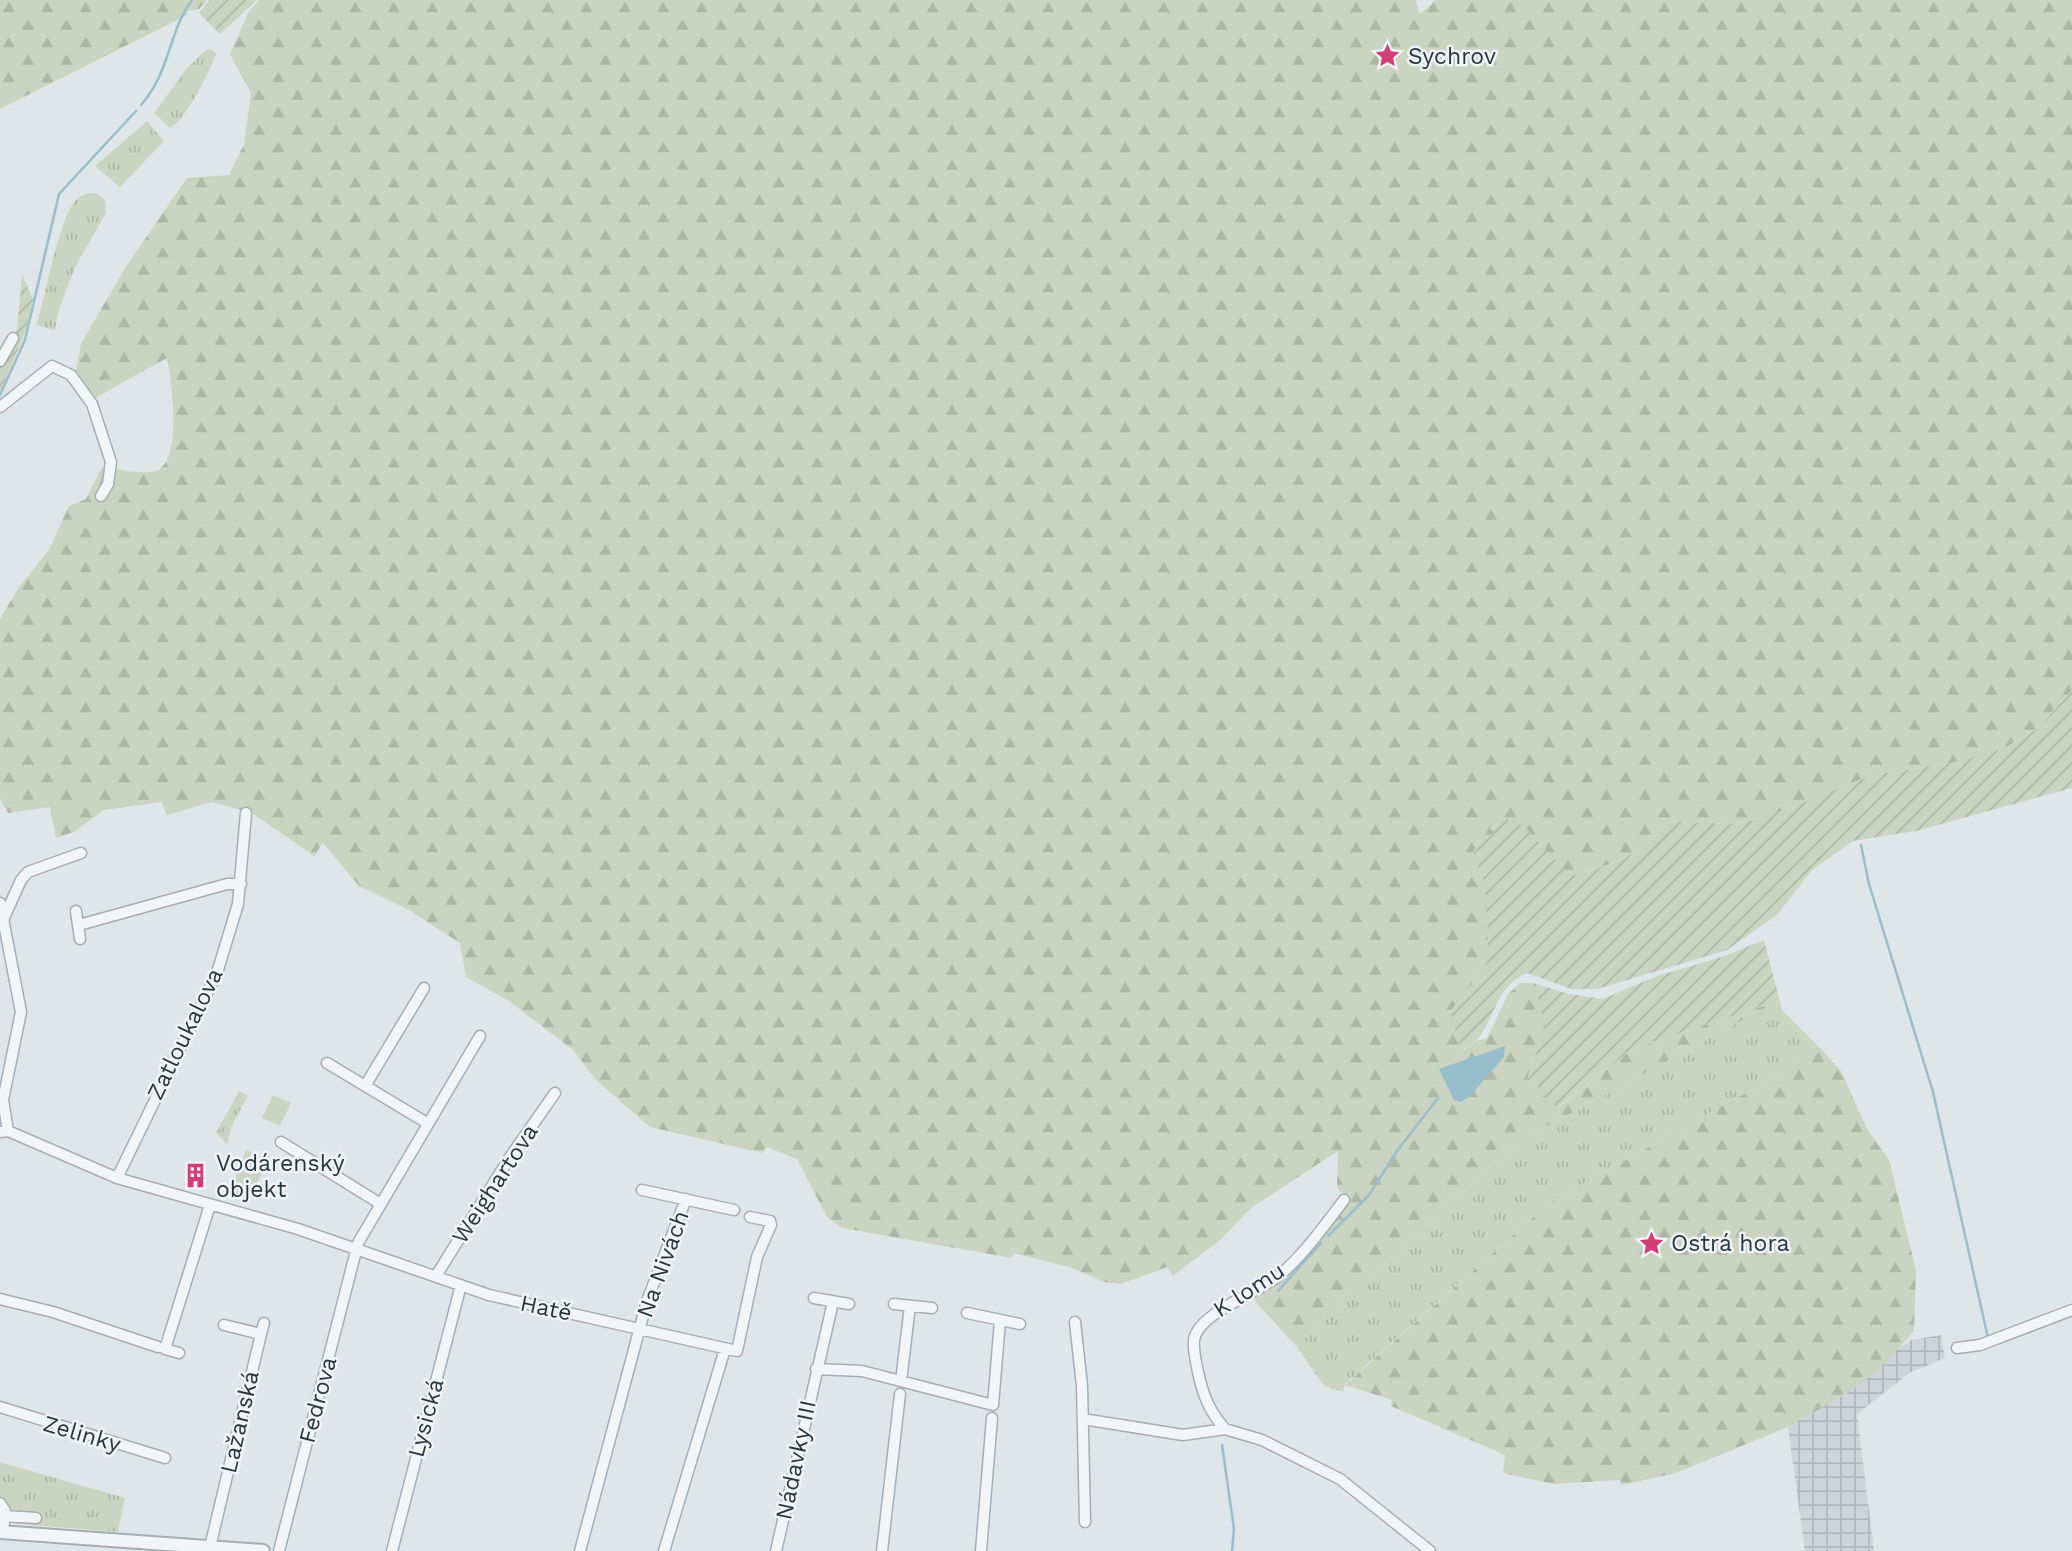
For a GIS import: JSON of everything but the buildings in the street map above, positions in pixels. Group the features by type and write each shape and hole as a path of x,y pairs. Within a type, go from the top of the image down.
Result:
{"street":[{"path":"0,361 13,338"},
{"path":"0,407 52,366 71,375 92,404 115,469 102,496"},
{"name":"Zatloukalova","path":"117,1178 206,999 238,904 246,813"},
{"path":"3,920 27,872 81,853"},
{"path":"79,925 215,887 241,884"},
{"path":"0,903 21,1012 3,1100 4,1132"},
{"path":"76,911 80,939"},
{"path":"365,1086 424,988"},
{"name":"Fedrova","path":"279,1551 356,1248 379,1203 480,1036"},
{"path":"327,1063 427,1124"},
{"name":"Weighartova","path":"436,1276 510,1157 555,1093"},
{"name":"Hatě","path":"4,1132 117,1178 356,1248 533,1307 640,1328 724,1349"},
{"path":"281,1142 379,1203"},
{"path":"642,1190 734,1210"},
{"name":"Na Nivách","path":"580,1551 654,1279 686,1199"},
{"name":"K lomu","path":"1225,1429 1211,1413 1203,1395 1194,1352 1198,1329 1206,1318 1247,1297 1282,1274 1344,1200"},
{"path":"179,1353 165,1349 210,1206"},
{"path":"664,1551 724,1349 737,1352 757,1257 771,1225 770,1221 750,1217"},
{"name":"Lysická","path":"392,1551 461,1285"},
{"path":"814,1298 849,1304"},
{"path":"0,1299 53,1312 158,1347"},
{"name":"Nádavky III","path":"776,1551 833,1301"},
{"path":"894,1304 932,1308"},
{"path":"901,1381 910,1306"},
{"path":"1957,1348 1980,1345 2072,1310"},
{"path":"967,1313 1020,1324"},
{"name":"Nádavky III","path":"816,1370 862,1371 993,1405 1000,1321"},
{"path":"1075,1321 1083,1419 1085,1522"},
{"name":"Lažanská","path":"210,1547 264,1323"},
{"path":"225,1325 261,1334"},
{"path":"882,1551 900,1394"},
{"name":"Zelinky","path":"0,1407 165,1458"},
{"path":"981,1551 992,1418"},
{"path":"1083,1419 1183,1435 1225,1429 1262,1440 1324,1469 1430,1551"},
{"path":"0,1503 5,1516 2,1532 263,1551"},
{"path":"5,1516 36,1518"}],"shaded area":[{"path":"1941,1335 1945,1358 1909,1373 1857,1414 1874,1551 1805,1551 1788,1427 1911,1340"}],"green space":[{"path":"0,0 207,0 199,9 187,11 187,15 0,109"},
{"path":"210,0 257,0 220,34 199,13"},
{"path":"259,0 1415,0 1420,14 1436,0 2072,0 2072,690 2037,728 2005,748 1952,763 1872,775 1761,819 1733,824 1669,821 1647,843 1625,858 1570,876 1523,826 1490,828 1494,832 1473,851 1485,885 1488,942 1485,968 1450,1012 1464,1050 1476,1041 1487,1038 1508,994 1520,983 1533,983 1545,1026 1528,1077 1558,1108 1632,1049 1776,1002 1516,1143 1296,1346 1254,1300 1286,1275 1349,1204 1337,1187 1338,1151 1251,1208 1220,1240 1173,1276 1167,1267 1121,1284 1104,1282 1072,1268 1013,1253 1012,1258 842,1228 827,1217 797,1159 767,1147 762,1153 650,1127 596,1080 573,1050 509,1001 466,977 460,943 409,910 359,886 323,843 314,856 252,813 212,802 167,815 162,802 104,810 74,832 56,838 50,807 8,813 0,799 0,619 19,587 49,550 69,506 86,499 102,467 152,472 162,467 169,455 172,440 173,402 167,358 95,398 75,376 81,344 125,268 187,178 229,175 244,144 251,93 230,54 248,13"},
{"path":"211,49 216,54 208,72 190,105 170,128 154,113 187,68 206,50"},
{"path":"147,121 164,141 120,187 95,166"},
{"path":"97,193 105,200 106,213 75,267 58,312 55,330 36,325 58,240 70,209 81,196"},
{"path":"22,275 33,299 25,333 0,393 0,363 17,329"},
{"path":"2072,690 2072,788 1916,831 1853,841 1812,870 1777,915 1727,950 1597,989 1571,989 1527,973 1505,989 1481,1034 1461,1050 1450,1012 1485,968 1488,942 1485,885 1473,851 1494,832 1490,827 1503,817 1523,826 1571,876 1625,858 1647,843 1669,821 1733,824 1761,819 1872,775 1952,763 2005,748 2038,728"},
{"path":"1764,940 1779,998 1776,1002 1632,1049 1557,1108 1528,1077 1545,1026 1533,983 1569,994 1603,999 1657,976 1722,957"},
{"path":"1779,998 1782,1010 1822,1050 1548,1204 1345,1384 1343,1392 1324,1386 1296,1346 1516,1143"},
{"path":"1822,1050 1841,1071 1867,1129 1889,1160 1916,1270 1914,1331 1877,1372 1846,1394 1788,1427 1676,1473 1622,1485 1620,1480 1553,1484 1503,1473 1505,1455 1391,1406 1392,1400 1345,1385 1548,1204"},
{"path":"239,1091 248,1096 232,1125 227,1144 216,1133"},
{"path":"273,1095 291,1103 280,1126 262,1118"},
{"path":"246,1150 269,1160 248,1200 229,1193"},
{"path":"0,1462 125,1498 118,1532 9,1523 9,1510 0,1498"}],"water":[{"path":"1505,1046 1504,1057 1472,1094 1461,1102 1454,1100 1439,1069"}],"waterway":[{"path":"141,105 158,79 178,25 192,0"},
{"path":"0,395 25,340 59,194 136,111"},
{"path":"1861,845 1869,884 1933,1092 1988,1338"},
{"path":"1328,1236 1369,1195 1397,1151 1438,1098"},
{"path":"1278,1291 1321,1243"},
{"path":"1222,1445 1234,1529 1232,1551"}],"place":[{"name":"Sychrov","path":"1388,56"},
{"name":"Vodárenský objekt","path":"196,1176"},
{"name":"Ostrá hora","path":"1651,1243"}]}
